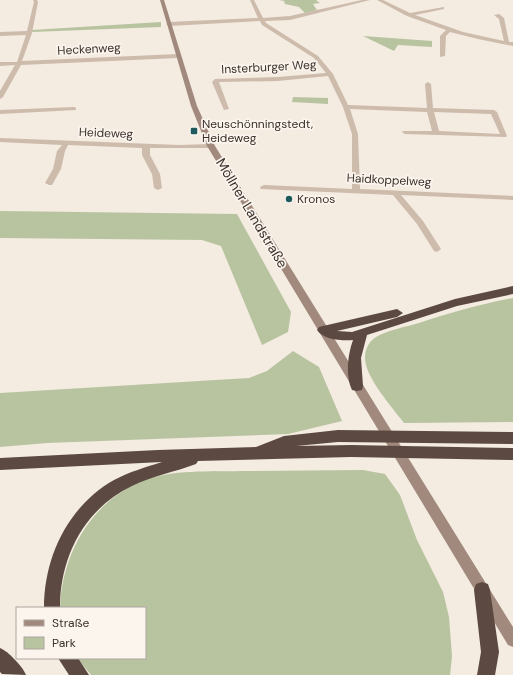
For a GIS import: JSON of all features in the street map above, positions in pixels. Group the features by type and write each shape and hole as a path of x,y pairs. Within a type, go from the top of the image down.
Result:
{"highway":[{"path":"323,330 513,285"},
{"path":"323,330 332,334 348,337 455,303 513,290"},
{"path":"357,386 354,353 363,332"},
{"path":"251,453 284,442 338,436 513,438"},
{"path":"0,464 251,453 351,451 513,454"},
{"path":"52,607 54,580 64,547 72,533 92,507 118,486 140,475 208,455"},
{"path":"482,590 490,652 486,675"},
{"path":"0,657 8,668 17,675"},
{"path":"68,659 80,675"}],"main road":[{"name":"Möllner Landstraße","path":"162,0 194,106 211,146 251,209 482,590"},
{"path":"482,590 513,640"}],"street":[{"path":"0,96 19,63 29,33 35,0 42,0"},
{"path":"252,0 261,20 274,31 316,57 330,74 346,107 355,134 356,191"},
{"path":"169,24 302,17 368,0"},
{"path":"379,0 408,15 449,30 487,40 511,44"},
{"path":"408,15 442,8"},
{"path":"497,15 501,18 511,44"},
{"path":"442,56 443,36 449,30"},
{"path":"0,34 29,33"},
{"name":"Heckenweg","path":"0,64 178,56"},
{"name":"Insterburger Weg","path":"226,109 215,82 217,80 278,79 330,74"},
{"path":"428,84 430,110 436,133"},
{"path":"346,107 494,112 504,136 405,132"},
{"path":"0,112 74,109"},
{"name":"Heideweg","path":"0,140 146,146 211,146"},
{"path":"49,183 57,169 61,151 66,143"},
{"path":"146,146 146,155 156,174 158,188"},
{"name":"Haidkoppelweg","path":"264,187 513,198"},
{"path":"395,193 420,223 437,249"}],"green space":[{"path":"279,0 316,0 320,3 313,4 317,10 305,13 299,7 285,4 284,1"},
{"path":"161,22 161,27 32,32 32,30"},
{"path":"363,36 432,41 432,47 398,45 394,51"},
{"path":"293,97 328,98 328,104 292,102"},
{"path":"0,211 237,214 291,312 288,332 262,345 221,246 202,240 0,238"},
{"path":"513,298 513,422 404,423 380,392 369,374 365,358 366,349 371,341 376,337 391,331 466,309"},
{"path":"293,351 319,367 342,421 288,434 47,443 0,447 0,393 249,378 267,371"},
{"path":"363,470 385,474 400,495 417,540 443,592 449,617 452,656 450,675 91,675 78,659 146,659 146,607 60,607 66,568 73,550 94,516 108,502 124,490 154,477 204,471"}],"place":[{"name":"Neuschönningstedt, Heideweg","path":"194,131"},
{"name":"Kronos","path":"289,199"}]}
